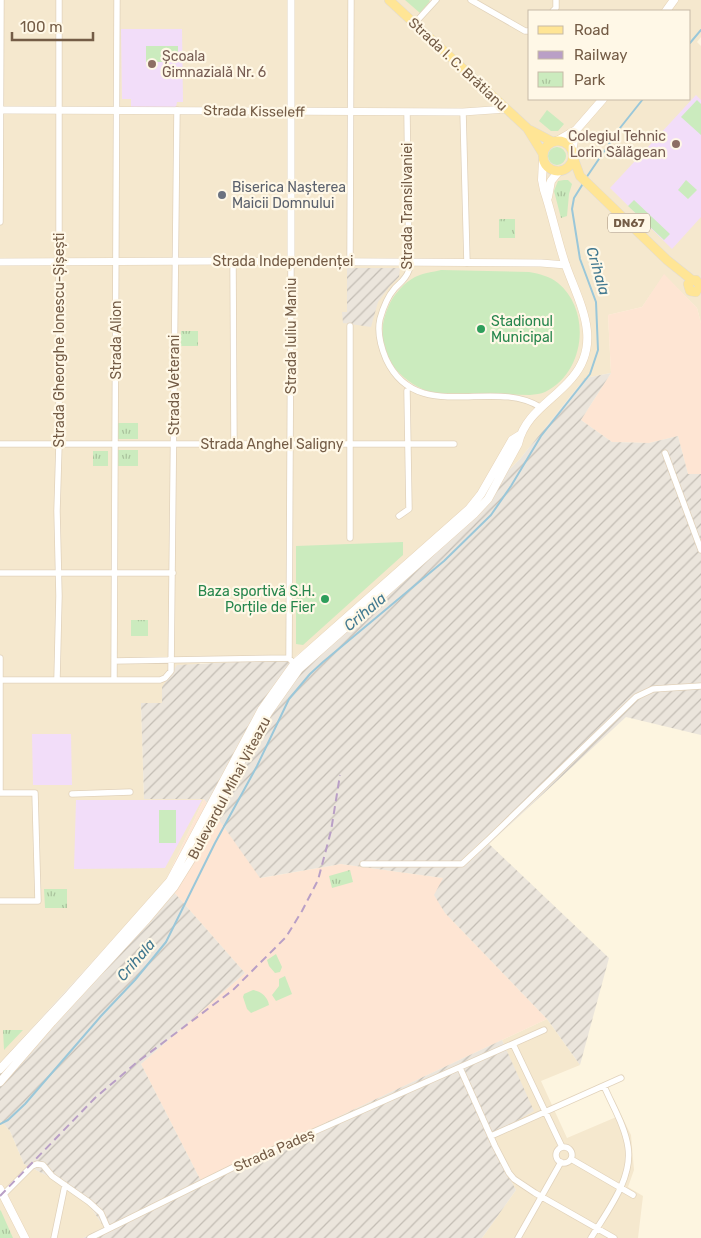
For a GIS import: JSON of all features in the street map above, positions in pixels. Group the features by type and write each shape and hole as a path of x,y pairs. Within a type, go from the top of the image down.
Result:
{"main road":[{"name":"Strada I. C. Brătianu","path":"389,0 527,128 543,157"},
{"path":"580,176 549,168 543,157 546,146 576,130 601,100"},
{"name":"Strada I. C. Brătianu","path":"527,128 555,141"},
{"path":"548,199 551,181 560,171 569,166 576,130"},
{"path":"555,141 566,144 580,176"},
{"name":"Bulevardul Mihai Viteazu","path":"0,1069 50,1019 123,939 147,919 181,876 200,846 262,709 294,664 474,514 488,498 518,444 520,434 540,406 573,378 579,369 586,349 586,320 566,265 543,187 543,157"},
{"name":"DN67","path":"580,176 690,282 690,291 700,291"},
{"name":"Bulevardul Mihai Viteazu","path":"0,1082 50,1019"},
{"path":"2,1191 25,1238"}],"street":[{"path":"0,222 1,0"},
{"name":"Strada Gheorghe Ionescu-Șișești","path":"57,679 59,0"},
{"name":"Strada Alion","path":"114,680 117,0"},
{"name":"Strada Iuliu Maniu","path":"292,0 291,444 294,664"},
{"path":"350,262 351,0"},
{"path":"414,23 436,0"},
{"path":"472,0 524,31 528,31"},
{"name":"Strada Kisseleff","path":"0,110 463,112 507,109"},
{"name":"Strada Veterani","path":"172,660 174,261 177,110"},
{"name":"Strada Transilvaniei","path":"407,112 409,262 407,276 389,298 380,321 379,333 385,357 391,369 401,380 423,394 518,398 540,406"},
{"path":"463,112 467,263"},
{"path":"233,261 234,444"},
{"name":"Strada Independenței","path":"0,262 291,261 541,263 566,265"},
{"path":"350,326 350,538"},
{"path":"399,516 409,509 407,391"},
{"name":"Strada Anghel Saligny","path":"0,444 454,444"},
{"path":"665,453 701,550"},
{"path":"0,573 173,573"},
{"path":"0,658 0,793 35,793 38,901 0,901"},
{"path":"114,660 294,664"},
{"path":"0,680 160,680 166,678 171,671 172,660"},
{"path":"363,864 462,864 636,697 653,689 701,686"},
{"path":"72,794 130,792"},
{"name":"Strada Padeș","path":"90,1238 234,1167 544,1030"},
{"path":"514,1044 562,1147"},
{"path":"460,1068 509,1174 518,1183 614,1238"},
{"path":"491,1136 621,1078"},
{"path":"591,1238 624,1180 628,1164 628,1146 625,1134 604,1086"},
{"path":"562,1147 567,1148 571,1151 571,1159 561,1162 557,1159 557,1150 562,1147"},
{"path":"571,1159 633,1195"},
{"path":"518,1238 561,1162"},
{"path":"2,1191 37,1164 46,1168 52,1176 89,1202 101,1213 108,1229"},
{"path":"54,1238 65,1185"}],"shaded area":[{"path":"0,0 701,0 701,37 697,42 701,46 701,323 697,308 664,275 642,307 608,315 611,373 585,378 520,459 434,543 292,659 200,663 162,703 141,703 144,799 204,799 165,882 0,1063"},
{"name":"Școala Gimnazială Nr. 6","path":"121,29 182,29 183,102 177,102 176,107 131,107 131,99 122,99"},
{"name":"Colegiul Tehnic Lorin Sălăgean","path":"696,95 701,100 701,217 672,249 610,188"},
{"path":"347,268 400,268 399,277 378,302 371,327 343,323 342,312 347,312"},
{"path":"664,274 697,308 701,323 701,474 688,474 678,436 649,443 612,442 581,420 611,373 608,315 642,307"},
{"path":"611,373 581,420 612,442 649,443 678,436 688,474 701,474 701,735 626,717 489,844 609,958 580,1065 547,1019 445,913 434,895 443,878 341,864 260,878 204,799 144,799 141,703 162,703 162,687 177,665 293,659 434,543 520,459 585,378"},
{"path":"32,734 71,734 72,785 33,785"},
{"path":"204,799 261,878 341,864 443,878 445,913 547,1019 201,1181 141,1064 245,973 165,882"},
{"path":"76,800 202,800 165,868 74,869"},
{"path":"165,882 245,973 141,1064 201,1181 502,1040 534,1111 488,1137 516,1190 482,1238 83,1238 104,1227 81,1193 24,1164 10,1131 0,1120 0,1063"},
{"path":"547,1019 580,1065 541,1081 567,1138 621,1115 631,1135 634,1170 628,1187 643,1196 638,1238 482,1238 516,1190 488,1137 533,1111 502,1040"},
{"path":"0,1120 10,1131 24,1164 81,1193 104,1227 83,1238 0,1238"}],"green space":[{"path":"405,0 429,0 430,1 420,13"},
{"path":"146,46 178,46 178,62 146,62"},
{"path":"697,100 701,104 701,135 681,117"},
{"path":"547,110 564,124 558,131 551,131 539,121"},
{"path":"557,147 563,150 566,156 563,162 557,165 551,162 548,156 551,150"},
{"path":"568,180 572,184 567,216 561,218 554,191 558,181"},
{"path":"686,180 697,190 688,199 678,190"},
{"path":"634,200 670,234 664,240 628,206"},
{"path":"499,219 515,219 515,238 499,238"},
{"name":"Stadionul Municipal","path":"441,270 529,272 544,276 558,283 569,295 576,309 579,325 576,357 569,371 558,383 545,392 530,395 433,393 407,380 389,360 384,347 382,334 384,320 389,305 407,282 421,274"},
{"path":"181,331 198,331 198,346 181,346"},
{"path":"118,423 138,423 138,439 118,439"},
{"path":"118,450 138,450 138,466 118,466"},
{"path":"93,451 108,451 108,466 93,466"},
{"name":"Baza sportivă S.H. Porțile de Fier","path":"403,542 403,555 303,645 296,644 296,546"},
{"path":"131,620 148,620 148,636 131,636"},
{"path":"159,810 176,810 176,843 159,843"},
{"path":"350,870 353,882 332,888 329,876"},
{"path":"44,889 67,889 67,908 45,908"},
{"path":"276,954 282,967 280,972 275,973 267,960"},
{"path":"285,976 292,994 276,1001 272,995 279,986 279,979"},
{"path":"253,990 264,995 269,1005 251,1013 247,1009 243,997 244,994"},
{"path":"3,1030 23,1030 4,1050"},
{"path":"1,1211 13,1238 0,1238"}],"waterway":[{"name":"Crihala","path":"691,42 701,30"},
{"name":"Crihala","path":"586,178 620,128 642,100"},
{"name":"Crihala","path":"0,1124 8,1120 25,1104 101,1016 135,980 166,942 215,843 257,766 289,699 323,662 444,561 491,515 541,436 590,374 598,350 596,302 580,259 572,209 574,198 584,182"}],"railway":[{"path":"0,1196 95,1098 136,1063 233,990 286,937 318,880 331,831 340,775"}],"place":[{"name":"Școala Gimnazială Nr. 6","path":"152,64"},
{"name":"Colegiul Tehnic Lorin Sălăgean","path":"676,144"},
{"name":"Biserica Nașterea Maicii Domnului","path":"222,195"},
{"name":"Stadionul Municipal","path":"481,329"},
{"name":"Baza sportivă S.H. Porțile de Fier","path":"325,599"}]}
